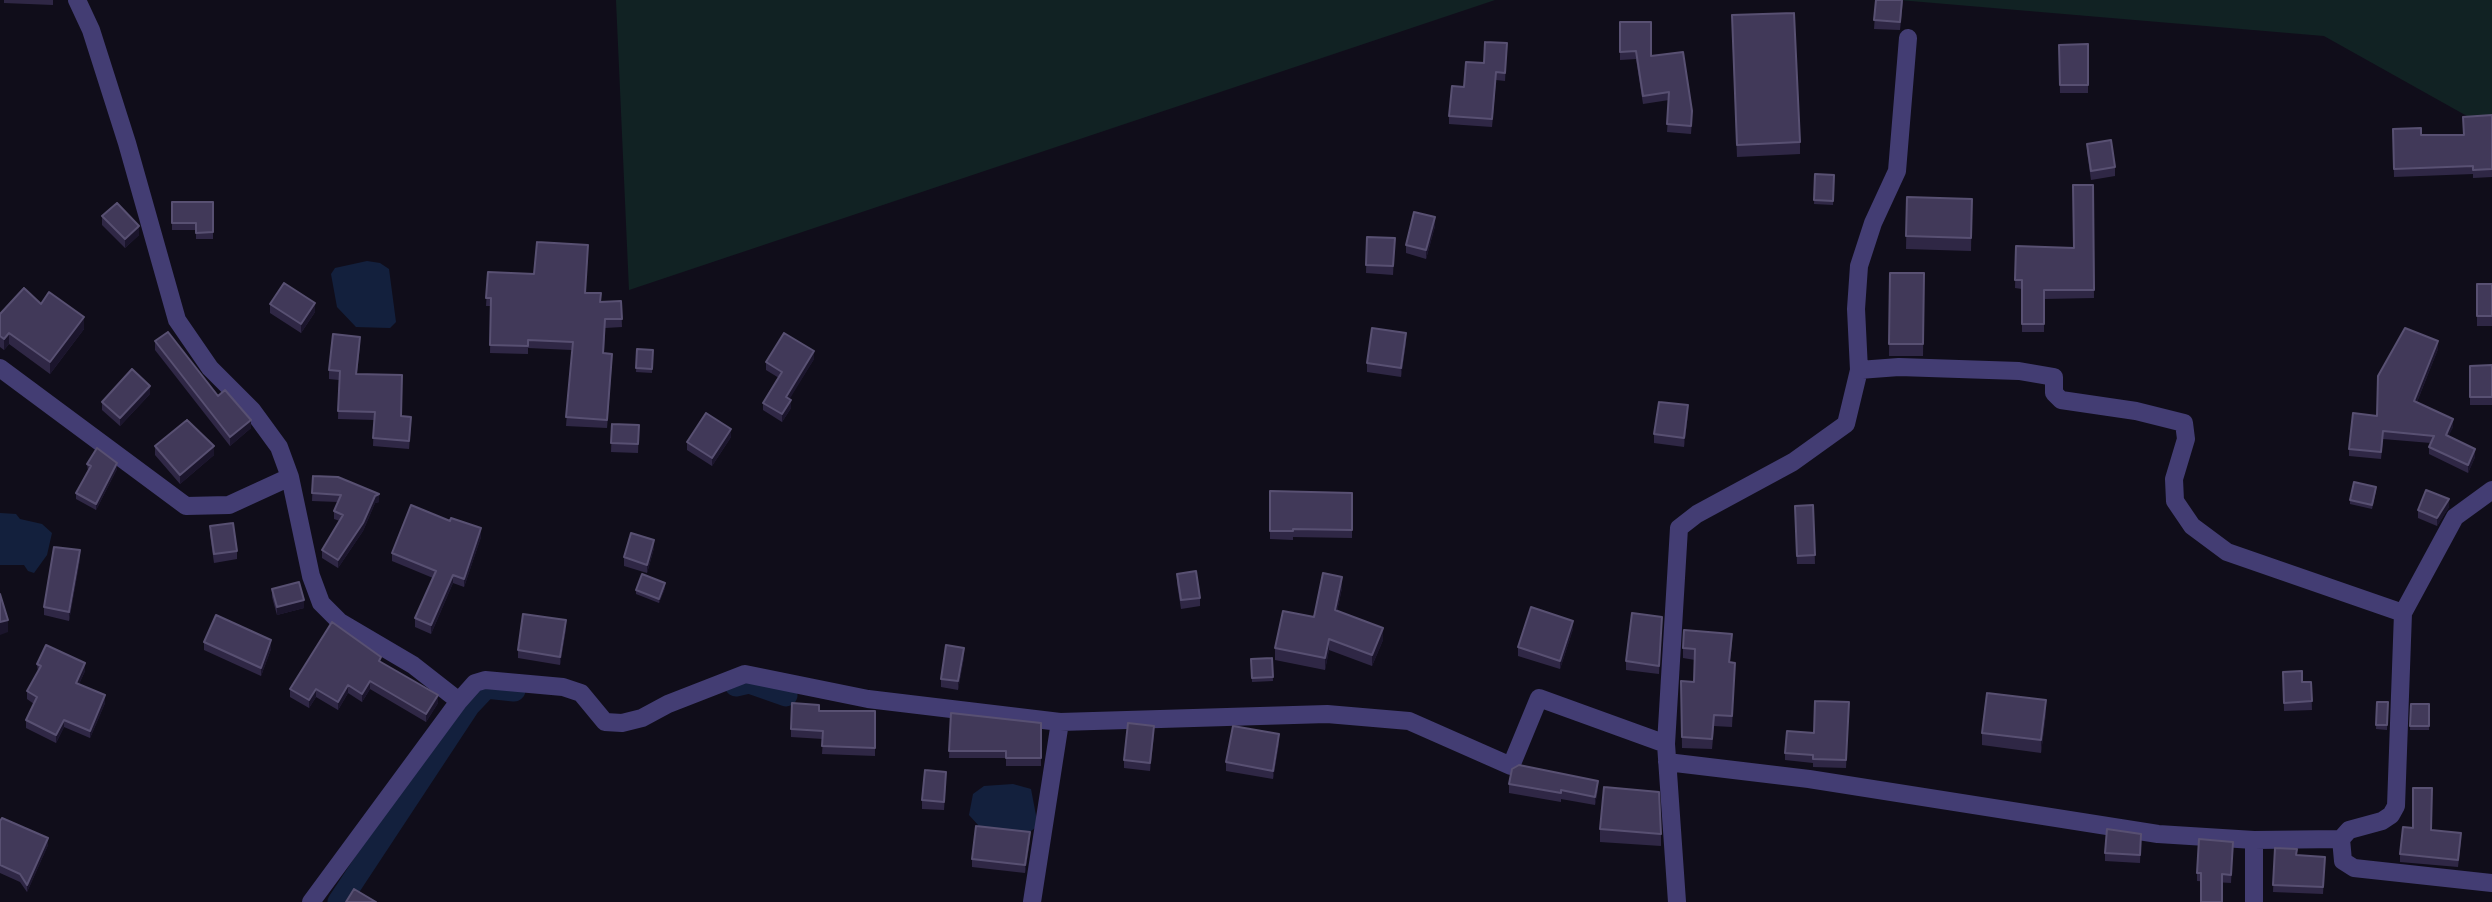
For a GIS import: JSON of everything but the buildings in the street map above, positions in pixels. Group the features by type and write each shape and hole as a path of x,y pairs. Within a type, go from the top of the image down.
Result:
{"street":[{"path":"77,0 91,30 127,144 177,320 210,368 252,410 272,438 290,477 311,576 321,603 340,622 413,665 458,701"},
{"path":"1677,902 1667,753 1679,528 1697,514 1793,463 1846,424 1859,370 1856,309 1859,266 1873,223 1897,171 1908,38"},
{"path":"1859,370 1899,367 2019,370 2054,377 2054,393 2061,400 2136,411 2184,423 2186,439 2174,479 2175,501 2192,526 2227,552 2403,613"},
{"path":"0,368 186,506 229,505 290,477"},
{"path":"2492,490 2455,517 2403,613 2396,806 2391,815 2382,821 2349,830 2342,839 2343,861 2354,869 2492,883"},
{"path":"311,902 458,701 475,683 485,680 563,687 581,693 606,722 622,723 642,718 668,704 745,674 868,699 1060,722 1327,714 1409,721 1511,766 1539,698 1667,753 1809,779 2158,834 2254,840 2342,839"},
{"path":"1032,902 1060,722"},
{"path":"2254,840 2254,902"}],"shaded area":[{"path":"616,0 1495,0 629,290"},
{"path":"1899,0 2492,0 2492,130 2324,36"}],"water":[{"path":"367,261 380,263 389,269 396,322 390,328 356,327 337,307 331,274 335,268"},
{"path":"0,513 16,514 20,519 42,524 52,533 47,555 34,573 28,571 24,565 0,565"},
{"path":"1013,784 1031,789 1038,826 1028,833 979,826 969,815 973,794 984,786"}],"waterway":[{"path":"736,685 749,682 786,695"},
{"path":"339,902 469,705 486,687 514,690"}]}
